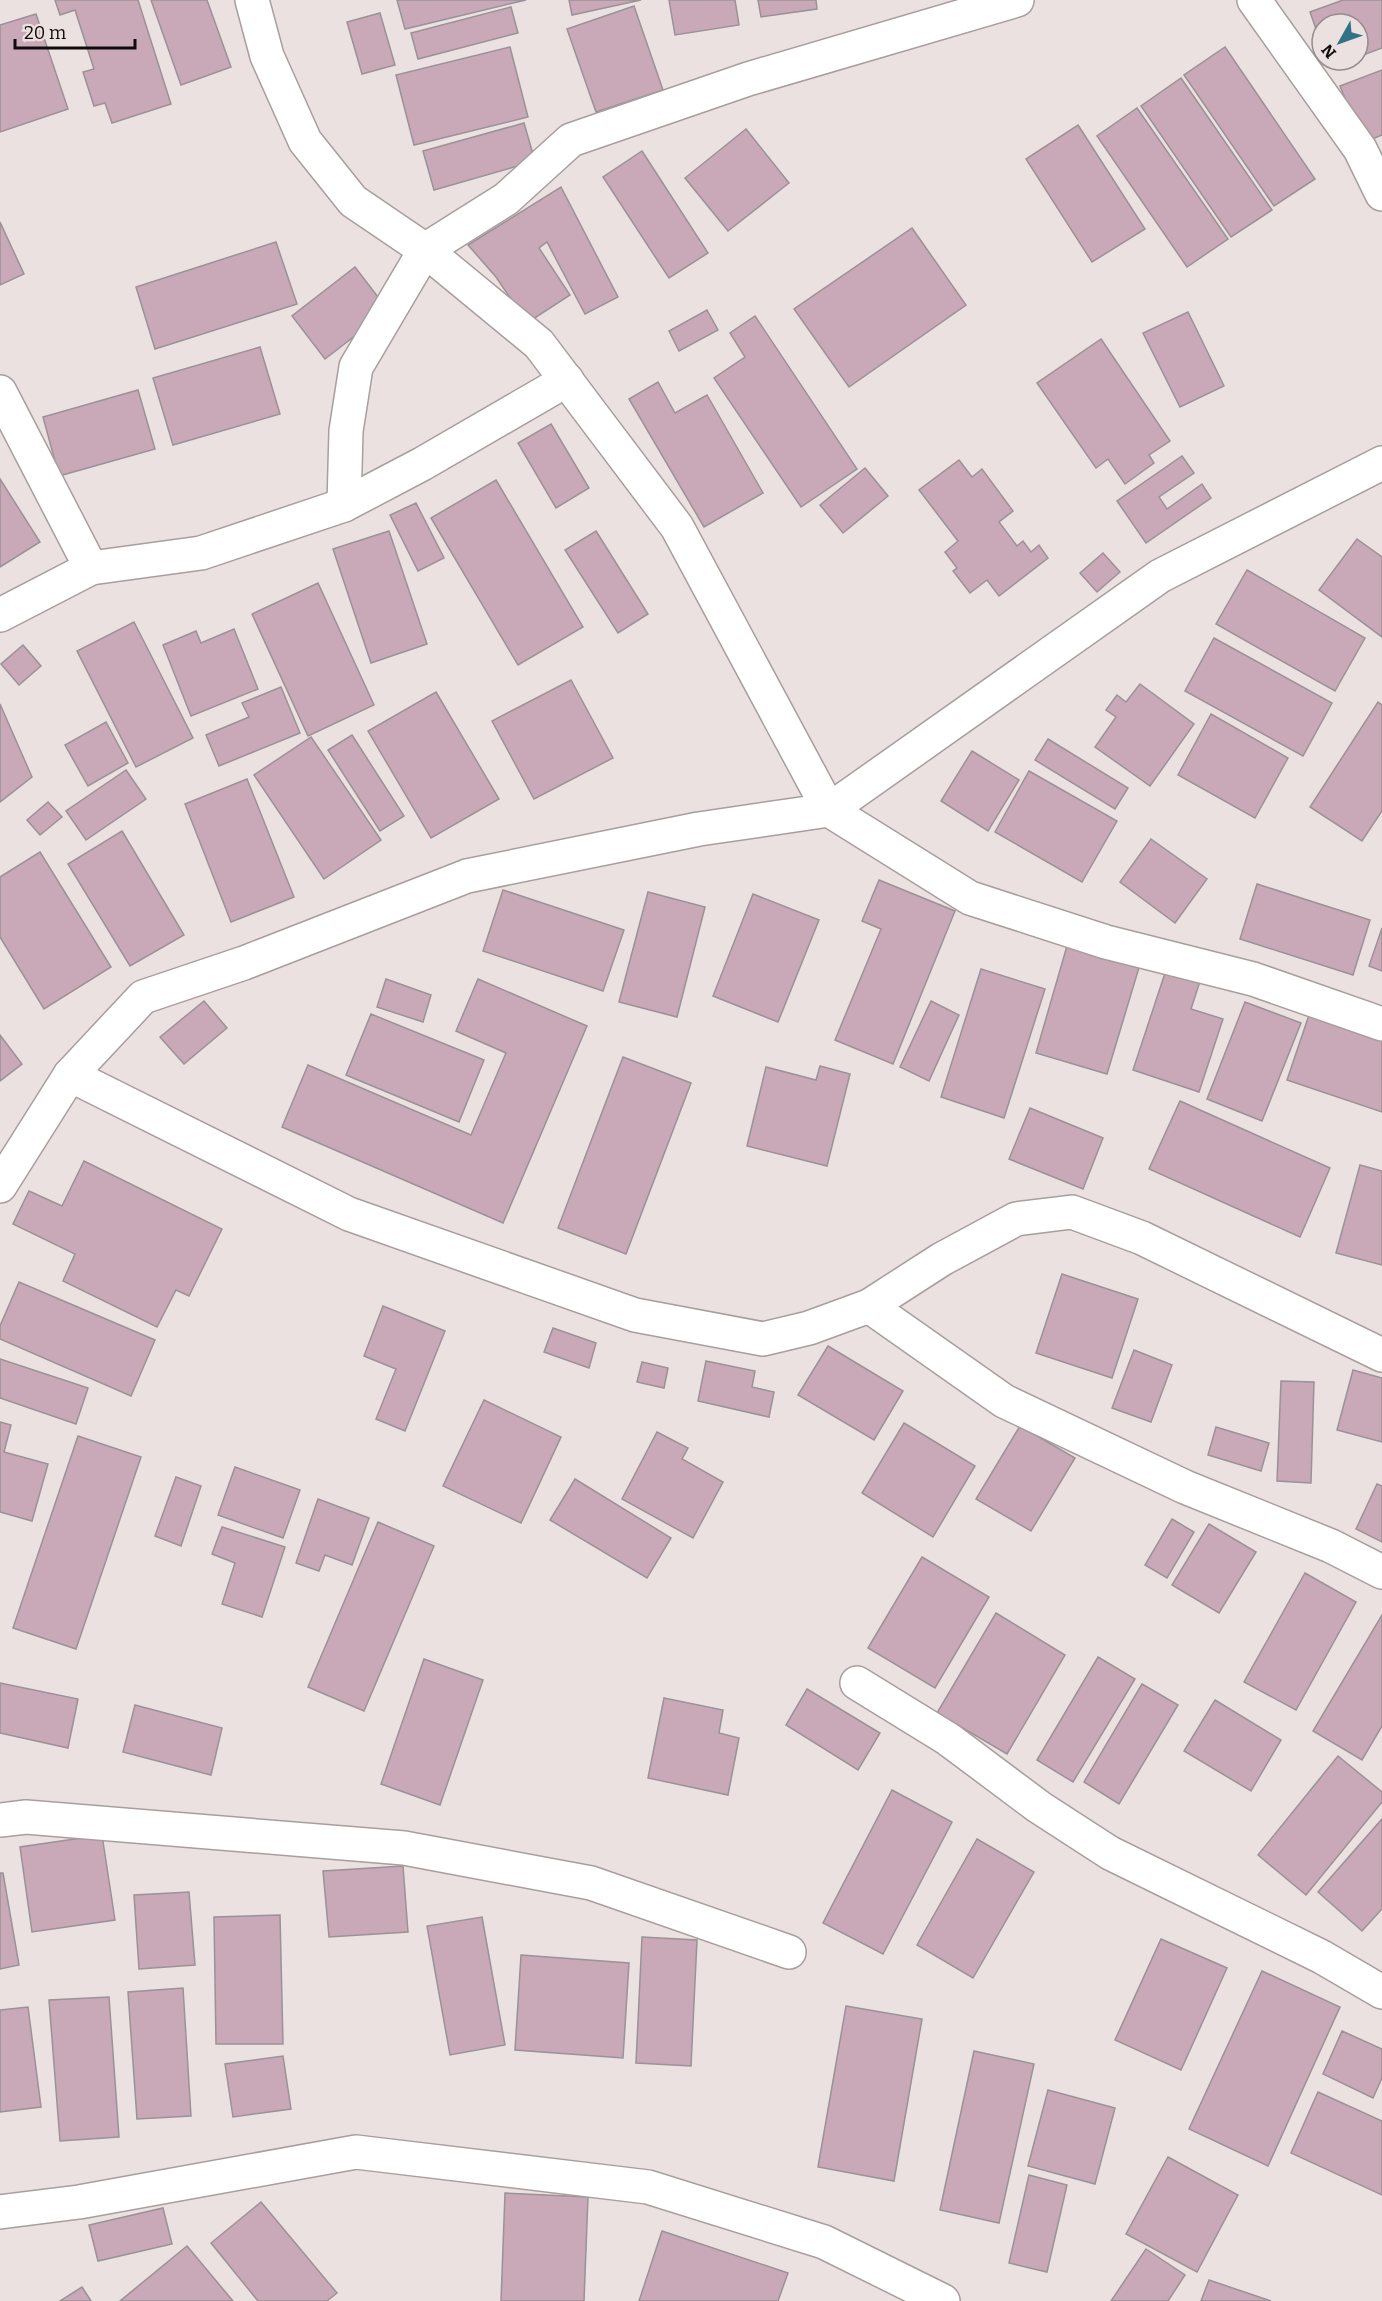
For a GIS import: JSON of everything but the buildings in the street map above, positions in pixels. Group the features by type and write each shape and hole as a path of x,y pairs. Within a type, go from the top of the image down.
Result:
{"street":[{"path":"252,0 267,56 305,141 352,201 425,250 539,344 677,527 829,810 970,898 1106,942 1253,979 1382,1024"},
{"path":"344,504 346,431 356,367 425,250 506,199 571,140 748,79 1017,0"},
{"path":"1254,0 1360,149 1382,194"},
{"path":"0,615 91,568 201,553 344,504 422,464 567,380"},
{"path":"0,392 91,568"},
{"path":"0,1186 70,1075 143,997 244,963 467,876 699,830 829,810 1160,576 1382,464"},
{"path":"70,1075 349,1214 635,1315 764,1339 809,1328 869,1306 942,1259 1016,1219 1072,1212 1142,1238 1382,1355"},
{"path":"869,1306 1004,1401 1185,1487 1331,1546 1382,1572"},
{"path":"857,1683 948,1739 1039,1807 1110,1853 1322,1957 1382,1992"},
{"path":"0,1820 26,1816 404,1848 591,1883 789,1952"},
{"path":"0,2212 79,2202 356,2152 648,2187 824,2242 943,2301"}]}
